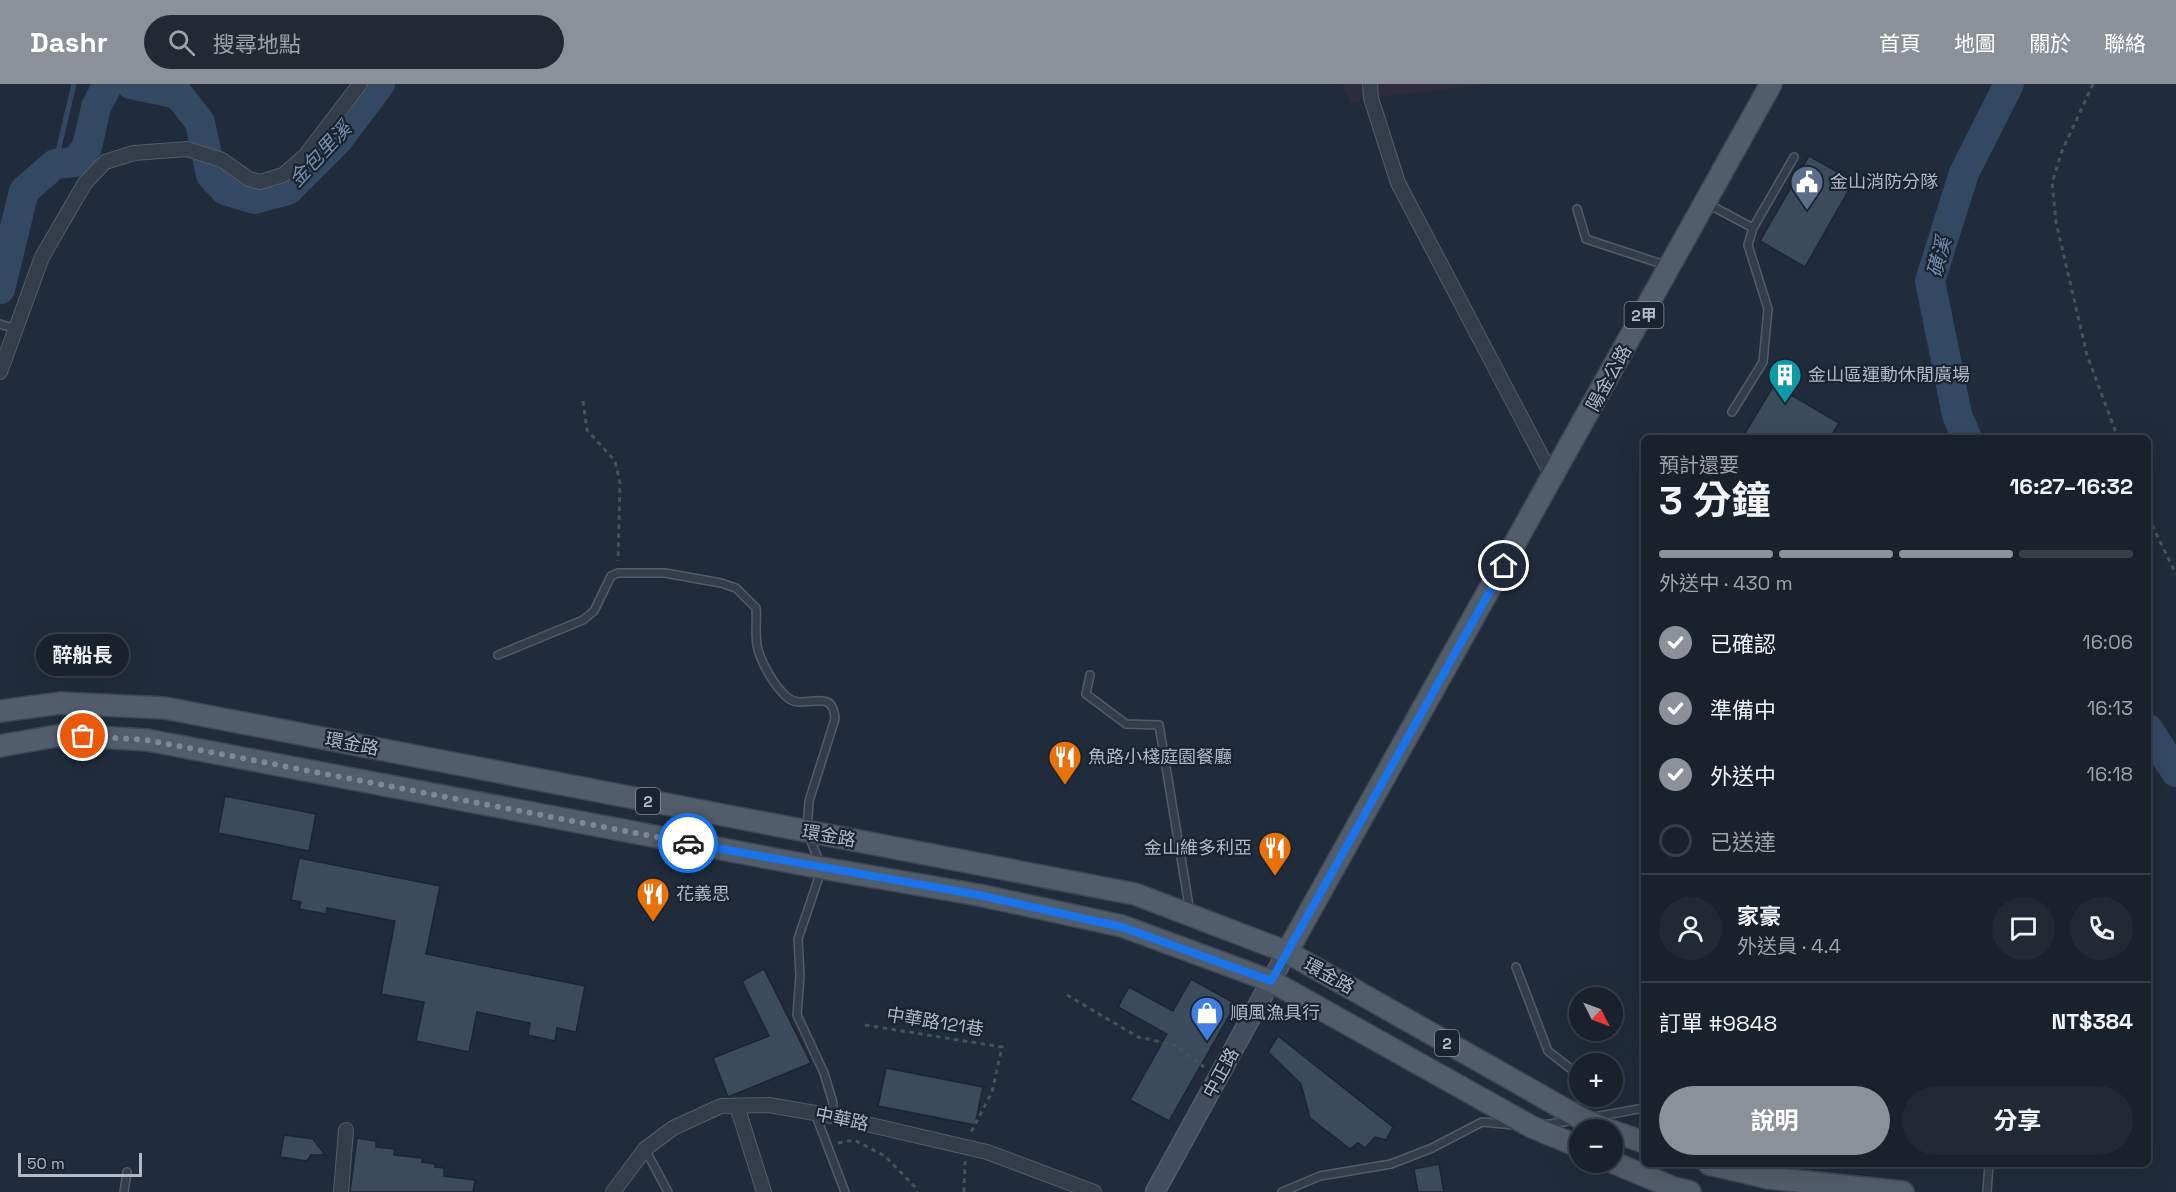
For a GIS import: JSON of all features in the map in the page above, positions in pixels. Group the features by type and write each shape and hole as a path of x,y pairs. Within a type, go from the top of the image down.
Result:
{"main road":[{"name":"陽金公路","path":"1515,546 1772,84"},
{"name":"中正路","path":"1287,952 1515,546"},
{"name":"環金路","path":"0,711 61,703 165,708 1135,894 1287,952 1582,1119"},
{"name":"環金路","path":"0,746 62,735 147,740 822,868 979,895 1122,927 1271,981 1532,1127 1569,1142"},
{"name":"環金路","path":"1623,1134 1641,1141"},
{"path":"1623,1167 1674,1188 1690,1192"},
{"path":"1722,1167 1769,1178 1903,1192"}],"street":[{"path":"0,372 42,257 85,183 105,162 134,153 187,149 212,156 260,182 283,175 305,156 360,84"},
{"path":"1370,84 1371,98 1398,183 1553,478"},
{"name":"中正路","path":"1155,1192 1287,952"},
{"name":"中華路","path":"613,1192 645,1149 673,1128 721,1106 770,1105 832,1116 987,1152 1094,1192"},
{"path":"737,1106 764,1192"},
{"path":"340,1192 346,1130"}],"lane":[{"path":"1732,412 1762,362 1764,352 1768,309 1748,245 1753,228 1794,157"},
{"path":"1706,202 1753,228"},
{"path":"1577,209 1586,239 1670,267"},
{"path":"0,324 15,329"},
{"path":"498,655 583,620 594,611 611,576 618,573 665,573 736,588 756,608 758,649 774,682 789,699 799,702 820,700 830,704 834,710 835,719 809,801 807,832 822,868 798,939 800,975 797,1015 824,1073 833,1103 832,1116"},
{"path":"1090,675 1086,694 1126,724 1159,725 1190,916"},
{"path":"1516,967 1548,1051 1569,1067"},
{"path":"1582,1107 1582,1119 1641,1109"},
{"path":"815,1113 845,1192"},
{"path":"1282,1192 1320,1176 1391,1164 1432,1148 1482,1122 1532,1127 1569,1121"},
{"path":"645,1149 668,1192"},
{"path":"1986,1192 1989,1167"},
{"path":"124,1192 127,1172"}],"path":[{"path":"2093,84 2062,152 2052,183 2056,222 2087,355 2117,435"},
{"path":"583,401 587,430 615,461 620,483 618,573"},
{"path":"2151,523 2176,574"},
{"path":"1067,995 1138,1037 1175,1045 1219,1078"},
{"name":"中華路121巷","path":"865,1025 1002,1047 992,1092 966,1147"},
{"path":"828,1146 854,1140 885,1156 915,1187 917,1192"},
{"path":"964,1192 966,1147"}],"shaded area":[{"path":"1342,84 1489,84 1371,98 1351,104"}],"building":[{"name":"金山消防分隊","path":"1809,156 1854,181 1805,267 1760,241"},
{"name":"金山區運動休閒廣場","path":"1774,385 1839,423 1832,435 1744,435"},
{"path":"225,796 316,814 309,851 218,833"},
{"path":"299,858 440,886 426,954 585,986 576,1032 557,1028 555,1041 528,1035 530,1023 477,1012 469,1052 416,1041 424,1002 381,994 395,921 327,908 326,914 299,909 301,902 291,900"},
{"path":"764,969 811,1063 728,1097 713,1058 769,1036 742,981"},
{"path":"1191,979 1236,1004 1169,1121 1130,1100 1167,1034 1118,1007 1129,987 1173,1011"},
{"path":"1278,1036 1393,1127 1386,1140 1375,1137 1365,1148 1358,1143 1350,1149 1310,1118 1301,1084 1268,1052"},
{"path":"886,1068 983,1087 975,1125 878,1106"},
{"path":"284,1135 313,1139 325,1155 311,1155 307,1161 280,1157"},
{"path":"357,1138 376,1141 376,1147 395,1149 394,1155 422,1158 422,1162 444,1168 444,1176 475,1180 473,1192 350,1192"},
{"path":"1439,1164 1444,1192 1418,1192 1414,1169"}],"waterway":[{"path":"55,164 74,84"},
{"path":"0,289 24,191 55,164 75,162 87,147 96,107 108,84"},
{"name":"金包里溪","path":"131,84 178,94 200,122 211,175 225,190 254,199 288,190 337,141 380,84"},
{"name":"磺溪","path":"1966,435 1957,415 1930,281 1964,173 2009,84"},
{"name":"磺溪","path":"2151,734 2176,772"}],"way so far":[{"path":"83,736 147,740 688,843"}],"place":[{"name":"金山消防分隊","path":"1807,211"},
{"name":"金山區運動休閒廣場","path":"1785,404"},
{"name":"醉船長","path":"83,736"},
{"name":"魚路小棧庭園餐廳","path":"1065,786"},
{"name":"金山維多利亞","path":"1275,877"},
{"name":"花義思","path":"653,923"},
{"name":"順風漁具行","path":"1207,1042"}],"route":[{"path":"688,843 979,895 1122,927 1271,981 1504,566"}]}
